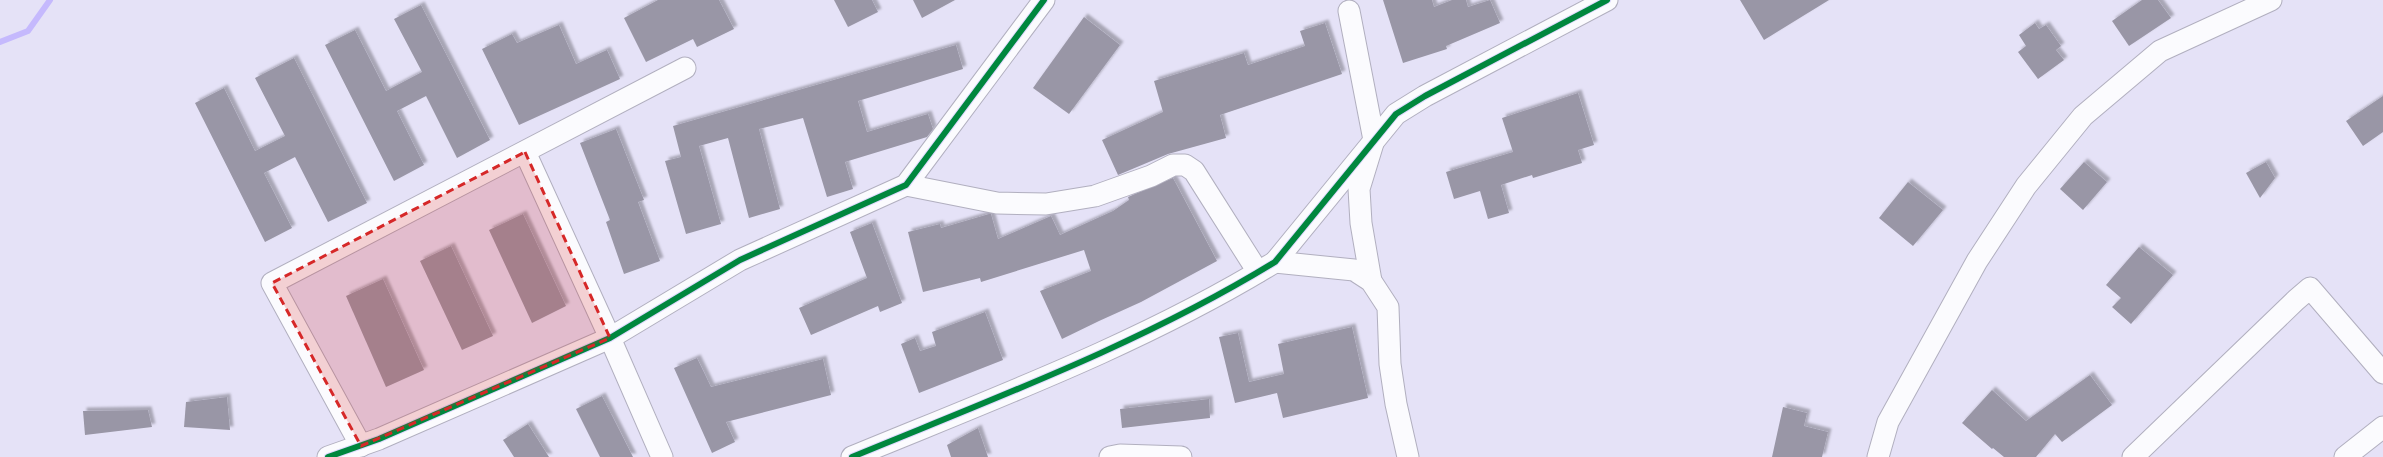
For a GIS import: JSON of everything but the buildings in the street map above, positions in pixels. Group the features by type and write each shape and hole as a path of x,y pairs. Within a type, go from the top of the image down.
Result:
{"street":[{"path":"328,457 361,446 610,338 740,260 906,185 1044,0"},
{"path":"852,457 1032,382 1186,313 1267,267 1396,114 1425,96 1607,0"},
{"path":"1878,457 1888,422 1977,261 2026,186 2083,116 2160,52 2271,0"},
{"path":"1349,11 1374,140 1359,189 1361,223 1371,281 1388,307 1390,364 1396,404 1408,457"},
{"path":"361,446 272,283 685,68"},
{"path":"525,152 610,338 662,457"},
{"path":"906,185 997,203 1046,204 1095,196 1151,176 1173,165 1185,165 1194,171 1267,267"},
{"path":"1267,267 1354,270 1371,281"},
{"path":"2133,457 2310,288 2383,374"},
{"path":"2345,457 2383,427"},
{"path":"1110,457 1120,455 1181,457"}],"highlighted area":[{"path":"525,152 610,338 361,446 272,283"}],"waterway":[{"path":"0,42 28,31 50,0"}],"cycle path":[{"path":"328,457 379,439 610,338 740,260 906,185 1044,0"},
{"path":"852,457 1014,391 1121,344 1225,291 1275,262 1396,114 1425,96 1607,0"}]}
